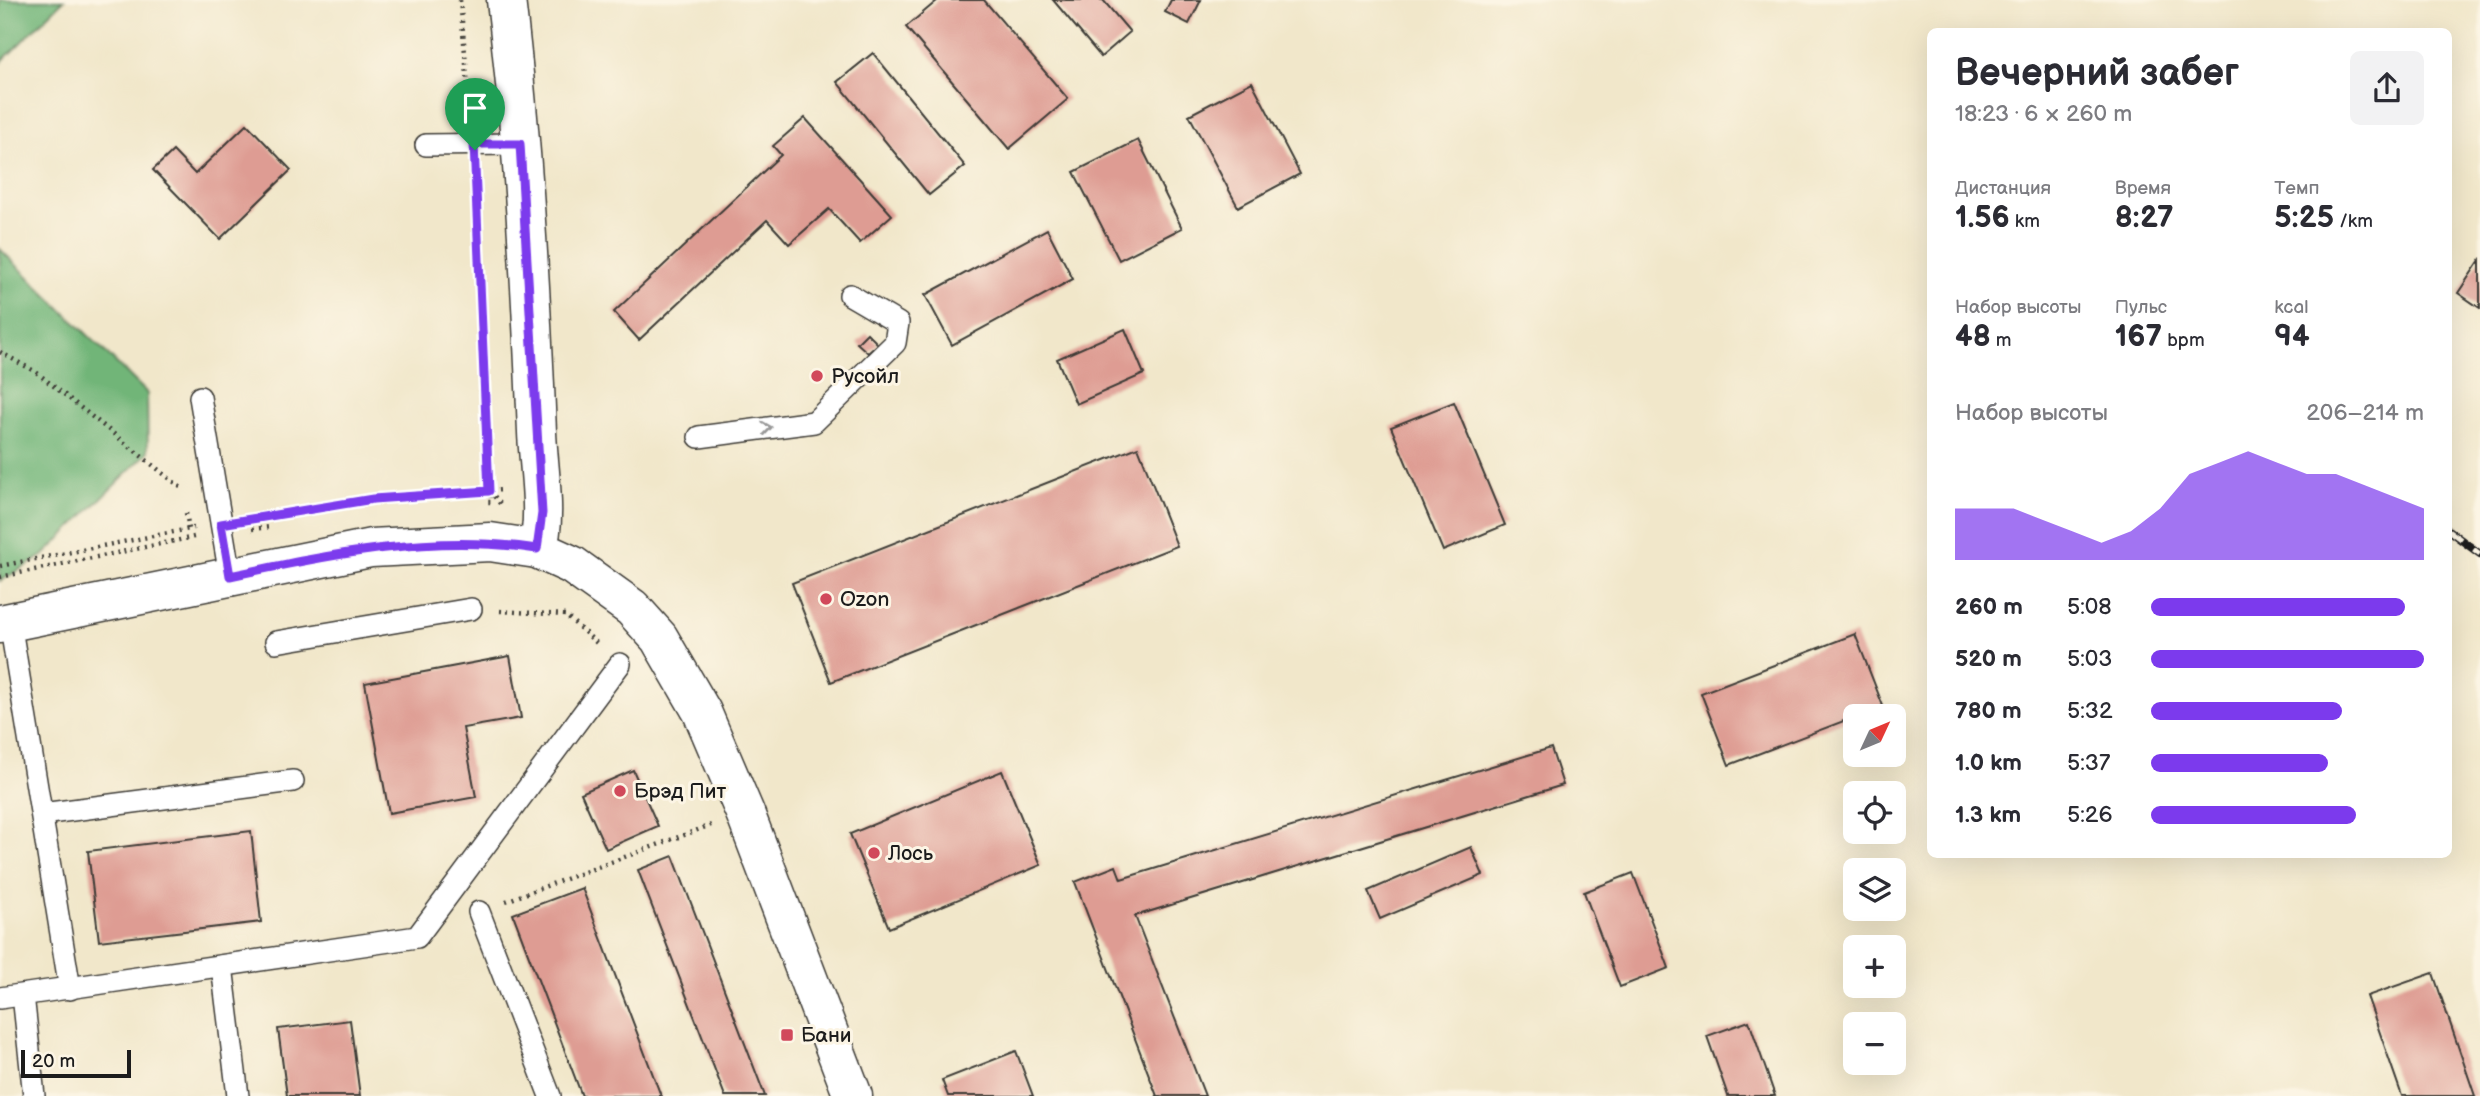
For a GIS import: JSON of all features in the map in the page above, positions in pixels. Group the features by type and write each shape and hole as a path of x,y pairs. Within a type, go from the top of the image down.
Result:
{"street":[{"path":"506,0 520,144 542,513 537,549"},
{"path":"5,623 371,548 490,542 537,549 604,585 632,608 659,638 712,732 853,1096"}],"lane":[{"path":"426,145 520,144"},
{"path":"699,437 814,422 895,343 898,323 850,295"},
{"path":"200,397 230,576"},
{"path":"276,642 471,609"},
{"path":"5,623 42,814 70,989"},
{"path":"0,998 417,937 620,664"},
{"path":"42,814 293,781"},
{"path":"479,912 550,1096"},
{"path":"222,966 238,1096"},
{"path":"23,995 34,1096"}],"path":[{"path":"460,0 474,144 491,502 478,503"},
{"path":"0,352 36,372 183,487 185,498"},
{"path":"0,577 222,528 373,499 506,490 505,476"},
{"path":"186,508 188,529"},
{"path":"0,566 188,529 274,526"},
{"path":"471,609 565,615 620,664"},
{"path":"479,912 745,813"}],"green space":[{"path":"0,0 64,0 0,63"},
{"path":"0,249 147,393 148,452 43,556 0,581"}],"building":[{"path":"938,0 984,0 1068,99 1009,149 906,27"},
{"path":"1053,0 1103,0 1130,32 1101,57"},
{"path":"1171,0 1201,0 1189,24 1165,12"},
{"path":"873,53 965,166 929,195 837,82"},
{"path":"1252,82 1300,174 1238,207 1189,115"},
{"path":"805,118 892,215 860,243 829,209 789,244 767,220 639,340 614,312 781,155 773,146"},
{"path":"247,124 291,170 220,239 153,170 173,151 195,174"},
{"path":"1138,140 1182,228 1119,260 1074,172"},
{"path":"1047,229 1073,279 952,345 925,295"},
{"path":"2480,260 2480,308 2458,293"},
{"path":"1125,329 1144,374 1076,404 1057,359"},
{"path":"867,333 878,344 868,353 857,343"},
{"path":"1454,402 1505,525 1443,551 1391,427"},
{"path":"1138,447 1177,546 831,682 792,583"},
{"path":"1855,634 1882,704 1843,704 1843,721 1729,765 1701,693"},
{"path":"510,656 521,718 463,728 476,797 389,813 365,683"},
{"path":"1551,748 1563,785 1135,916 1205,1096 1157,1096 1075,882 1116,866 1121,879"},
{"path":"633,770 658,826 606,849 581,793"},
{"path":"1002,771 1041,865 889,928 850,834"},
{"path":"251,831 261,922 99,941 88,851"},
{"path":"1471,847 1483,875 1380,919 1368,891"},
{"path":"673,856 765,1096 725,1096 638,870"},
{"path":"1633,873 1669,968 1620,987 1584,892"},
{"path":"582,888 661,1096 582,1096 513,914"},
{"path":"2433,973 2475,1096 2402,1096 2367,996"},
{"path":"350,1020 360,1096 287,1096 278,1029"},
{"path":"1749,1021 1775,1096 1728,1096 1707,1036"},
{"path":"1016,1051 1033,1096 948,1096 942,1080"}],"railway":[{"path":"2452,533 2480,554"}],"place":[{"name":"Русойл","path":"817,376"},
{"name":"Ozon","path":"826,599"},
{"name":"Брэд Пит","path":"620,791"},
{"name":"Лось","path":"874,853"},
{"name":"Бани","path":"787,1035"}],"route":[{"path":"474,144 520,144 542,513 537,549 490,542 371,548 334,553 230,576 221,524 373,499 489,491 475,150 474,144"}]}
